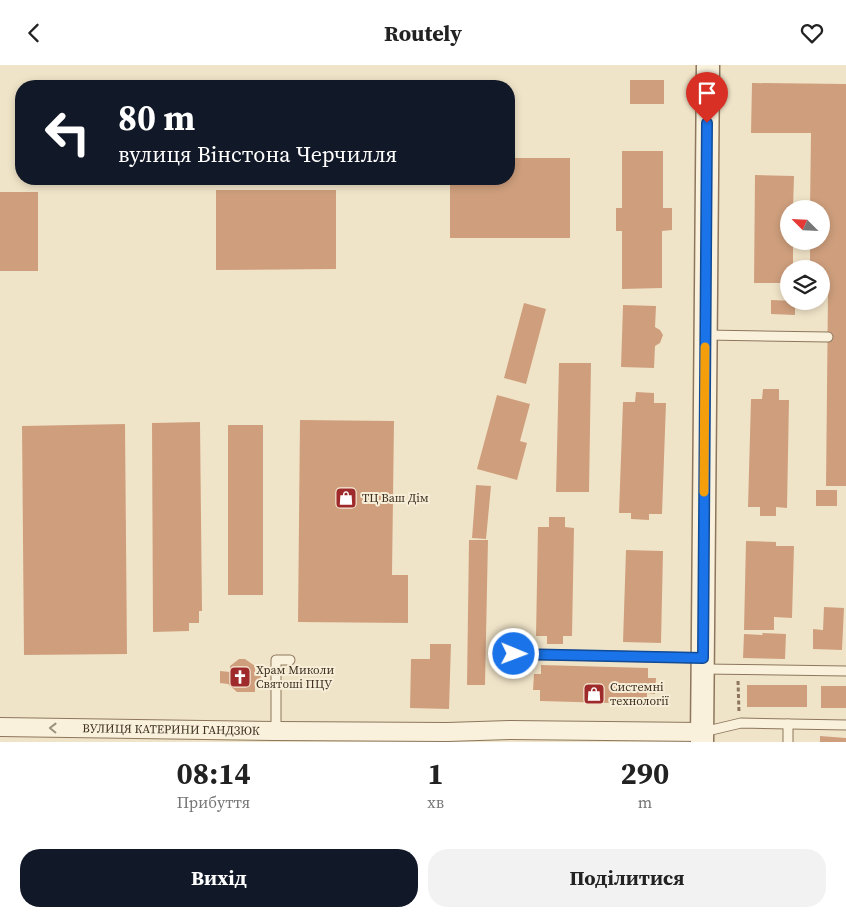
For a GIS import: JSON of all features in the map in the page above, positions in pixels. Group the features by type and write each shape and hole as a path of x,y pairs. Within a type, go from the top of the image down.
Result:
{"street":[{"path":"702,737 708,65"},
{"name":"ВУЛИЦЯ КАТЕРИНИ ГАНДЗЮК","path":"0,727 276,731 447,732 510,730 702,737"}],"lane":[{"path":"706,335 828,337"},
{"path":"514,654 846,671"},
{"path":"276,731 276,660 290,660"},
{"path":"702,737 741,723 846,725"},
{"path":"788,724 788,742"}],"path":[{"path":"737,679 739,716"}],"building":[{"path":"630,80 664,80 664,104 630,104"},
{"path":"752,83 846,84 846,486 826,486 830,260 810,260 810,250 830,250 830,200 810,200 811,133 751,133"},
{"path":"622,151 663,151 663,208 672,208 672,230 662,231 662,288 622,289 622,231 616,231 616,208 622,208"},
{"path":"515,158 570,158 570,238 450,238 450,185 515,185"},
{"path":"755,175 794,176 793,200 780,200 780,250 793,250 793,260 780,260 780,283 754,283"},
{"path":"216,190 336,190 336,269 216,270"},
{"path":"0,192 38,192 38,271 0,271"},
{"path":"771,300 780,300 780,310 795,310 795,315 771,314"},
{"path":"524,303 546,309 526,384 504,378"},
{"path":"623,305 656,306 655,327 663,335 660,343 655,346 654,368 621,367"},
{"path":"559,363 591,363 589,492 556,492"},
{"path":"763,389 779,389 779,400 789,400 787,508 776,507 776,516 760,516 760,507 748,507 751,399 762,399"},
{"path":"636,392 654,393 654,403 666,403 662,514 649,514 649,520 631,519 631,513 619,513 623,402 635,402"},
{"path":"497,395 530,404 520,441 527,443 517,480 477,469"},
{"name":"ТЦ Ваш Дім","path":"300,420 394,421 392,575 408,575 408,623 298,622"},
{"path":"200,422 202,611 199,611 199,623 189,623 189,631 153,632 152,423"},
{"path":"125,424 127,654 24,655 22,426"},
{"path":"228,425 263,425 263,595 228,595"},
{"path":"476,485 491,486 486,539 472,538"},
{"path":"816,490 837,490 837,506 816,506"},
{"path":"549,517 565,517 565,527 574,528 572,636 563,636 563,644 547,644 547,636 536,636 538,527 549,527"},
{"path":"469,540 488,540 485,685 467,685"},
{"path":"746,541 776,542 776,546 794,546 792,618 774,617 774,630 744,630"},
{"path":"626,550 663,551 661,643 623,642"},
{"path":"824,607 844,608 842,650 813,649 813,629 823,630"},
{"path":"762,633 786,634 785,659 743,658 744,634 763,635"},
{"path":"430,644 451,644 449,709 410,708 411,659 430,659"},
{"name":"Храм Миколи Святоші ПЦУ","path":"239,659 245,659 255,666 255,672 261,675 260,680 255,682 255,692 237,692 228,684 220,683 220,671 230,672 230,666"},
{"path":"541,665 648,668 648,678 656,678 655,694 647,693 647,704 540,701 540,690 533,690 534,674 541,674"},
{"path":"747,685 807,685 807,707 747,707"},
{"path":"821,686 846,686 846,708 821,708"},
{"path":"820,736 846,738 846,742 820,742"}],"slow traffic":[{"path":"704,492 705,347"}],"place":[{"name":"ТЦ Ваш Дім","path":"346,498"},
{"name":"Храм Миколи Святоші ПЦУ","path":"240,677"},
{"name":"Системні технології","path":"594,694"}],"route":[{"path":"514,654 703,658 707,123"}]}
